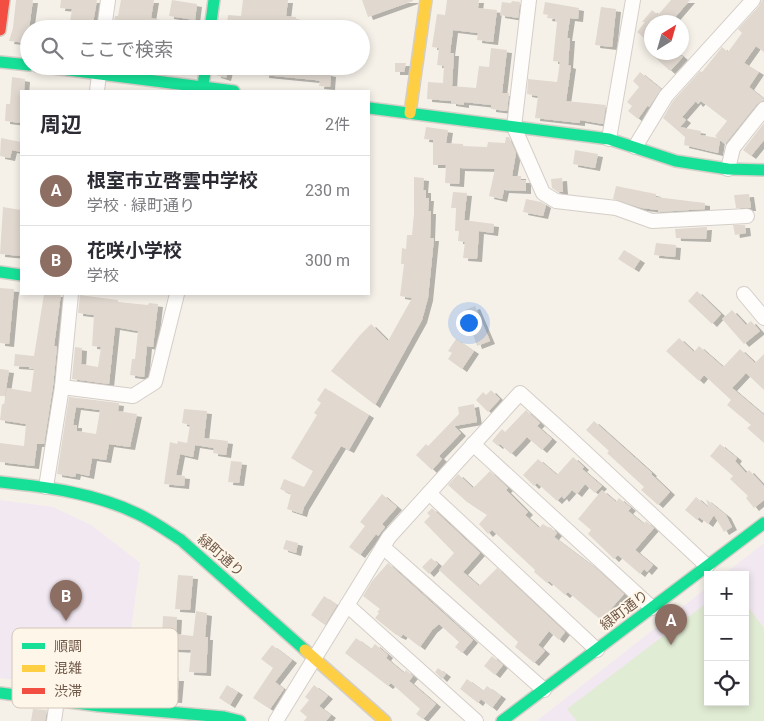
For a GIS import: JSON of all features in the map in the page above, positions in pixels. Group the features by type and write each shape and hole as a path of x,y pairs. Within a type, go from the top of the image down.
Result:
{"street":[{"path":"0,30 4,0"},
{"path":"105,20 108,0"},
{"path":"211,20 214,0"},
{"path":"410,113 426,0"},
{"path":"529,0 514,127 543,193 556,202 616,208 652,220 747,216"},
{"path":"609,139 633,0"},
{"path":"635,147 666,96 752,0"},
{"path":"0,62 20,64"},
{"path":"97,90 99,75"},
{"path":"127,75 203,89 218,90"},
{"path":"203,89 205,75"},
{"path":"370,108 609,139 676,161 728,169 764,170"},
{"path":"728,169 733,148 764,109"},
{"path":"0,272 20,274"},
{"path":"744,294 764,318"},
{"path":"46,487 62,387 71,295"},
{"path":"62,387 133,396 154,382 177,295"},
{"path":"276,721 389,538 520,393 707,566"},
{"path":"473,444 652,608"},
{"name":"緑町通り","path":"0,482 46,487 84,494 108,501 163,527 386,721"},
{"path":"429,493 597,650"},
{"name":"緑町通り","path":"506,720 764,523"},
{"path":"384,547 544,690"},
{"path":"347,605 476,721"},
{"path":"54,721 56,708"},
{"path":"123,708 240,721"}],"shaded area":[{"path":"0,500 53,507 91,525 140,563 131,628 12,628 12,679 0,678"},
{"path":"764,543 764,721 538,720 704,590 704,706 749,706 749,571 728,571"}],"green space":[{"path":"704,605 704,706 749,706 749,608 764,628 764,721 577,721 567,709"}],"building":[{"path":"16,0 33,0 30,20 20,20 20,42 9,41 13,28"},
{"path":"61,0 97,0 94,20 70,20 72,9 60,8"},
{"path":"121,0 154,0 151,18 160,20 114,20 115,16 118,16"},
{"path":"172,0 197,4 195,20 169,16"},
{"path":"243,0 288,0 286,16 296,17 296,20 228,20 228,15 241,16"},
{"path":"362,0 413,0 413,1 368,17"},
{"path":"447,0 479,0 478,8 497,10 493,42 477,40 478,33 453,30 450,53 454,53 452,86 476,88 479,66 489,67 491,48 507,50 502,93 509,93 507,111 491,109 491,105 464,102 464,105 451,103 451,101 427,99 428,82 443,83 444,66 437,65 439,48 432,47 437,14 445,15"},
{"path":"671,0 690,0 677,15 658,15"},
{"path":"762,0 764,0 764,52 756,46 744,63 759,72 749,87 764,100 757,104 725,144 720,140 718,153 684,145 685,137 663,118 673,101 700,71 702,72 722,47 728,52 742,33 738,29 759,6","holes":["696,101 698,104 701,101 727,121 715,136 718,138 700,135 701,131 680,127 686,120 682,117"]},
{"path":"512,1 520,2 518,18 500,15 502,2 511,3"},
{"path":"545,2 579,8 578,19 570,18 567,38 570,38 568,65 571,66 566,101 606,105 603,124 580,120 580,123 535,118 538,96 527,94 528,79 557,82 560,62 553,61 557,22 555,19 547,18 548,15 543,14"},
{"path":"601,7 616,9 612,47 595,45"},
{"path":"652,10 658,15 648,15"},
{"path":"644,23 644,38 637,32"},
{"path":"658,60 680,60 670,71"},
{"path":"395,63 406,63 404,72 395,72"},
{"path":"640,72 661,89 638,119 628,111 632,106 627,102 639,87 633,81"},
{"path":"216,75 227,75 226,78"},
{"path":"264,75 331,75 330,87 319,86 320,81"},
{"path":"12,77 25,79 24,90 20,90 20,123 5,121 6,104 10,104"},
{"path":"764,123 764,140 751,156 743,150"},
{"path":"426,127 448,130 446,143 463,144 463,146 487,147 488,142 505,143 506,137 509,137 516,153 512,176 521,176 521,180 526,180 526,191 504,190 502,199 489,196 495,169 460,168 459,184 445,183 446,165 433,165 433,140 424,139"},
{"path":"1,138 20,142 20,152 12,150 10,158 0,156"},
{"path":"575,150 598,154 595,168 573,164"},
{"path":"414,177 424,178 423,190 426,190 426,198 429,198 428,211 431,211 430,238 434,238 428,298 422,320 375,405 331,371 371,324 388,341 412,298 400,296 404,264 401,264 402,248 406,249 407,235 412,235"},
{"path":"562,178 563,192 558,192 552,188 551,179"},
{"path":"616,186 656,194 656,197 705,203 705,209 658,212 658,210 642,208 613,199"},
{"path":"453,192 467,193 464,220 494,224 493,233 479,231 477,259 463,258 465,242 458,241 459,231 455,231 456,208 451,208"},
{"path":"749,194 751,208 736,208 734,195"},
{"path":"526,199 546,205 543,216 523,212"},
{"path":"3,207 20,210 20,256 0,254"},
{"path":"733,225 745,225 746,233 735,235"},
{"path":"707,227 706,239 676,238 675,229"},
{"path":"656,243 676,245 675,257 654,255"},
{"path":"624,250 640,260 634,269 618,259"},
{"path":"0,288 14,289 9,344 0,343"},
{"path":"697,291 721,314 712,324 688,301"},
{"path":"44,295 61,295 54,346 57,346 53,386 44,444 37,444 34,466 0,462 0,443 24,446 26,424 0,420 7,388 31,392 34,369 14,366 15,354 34,356"},
{"path":"80,295 118,300 118,302 158,304 153,347 147,346 144,377 130,375 132,359 135,359 138,331 115,327 109,384 72,379 75,347 82,348 81,364 98,367 101,347 92,346 94,315 78,313"},
{"path":"475,306 490,341 477,346 465,310"},
{"path":"732,310 746,325 751,321 760,331 744,344 722,319"},
{"path":"679,338 694,352 699,346 723,367 740,349 755,363 764,354 764,390 746,373 732,388 764,415 764,443 747,428 751,425 727,405 731,400 704,375 699,381 666,351"},
{"path":"456,339 474,351 462,369 448,359 452,353 448,351"},
{"path":"0,369 9,370 5,396 0,396"},
{"path":"325,388 369,415 349,450 341,446 304,507 302,514 287,509 291,494 280,489 284,479 304,487 313,471 291,458 317,415 314,413 321,403 317,400"},
{"path":"491,390 500,399 488,412 476,400 483,392 486,395"},
{"path":"69,397 119,403 118,411 137,414 130,447 109,444 106,460 92,458 89,476 76,473 75,477 57,474","holes":["76,407 100,410 96,434 77,431 77,425 73,425"]},
{"path":"474,404 477,422 454,426 461,433 439,456 442,459 432,470 416,455 426,444 428,446 459,414 458,407"},
{"path":"184,409 207,411 204,438 228,441 226,455 213,453 214,448 195,445 193,457 180,454 176,475 185,476 184,486 164,484 170,442 177,444 178,441 187,443 190,425 182,423"},
{"path":"526,410 540,423 537,426 552,439 542,450 527,437 511,454 500,444 498,446 492,441 502,429 505,432"},
{"path":"594,421 652,473 670,492 658,505 641,490 644,487 607,453 609,451 586,430"},
{"path":"720,444 737,458 735,461 746,473 749,470 764,486 764,500 754,508 746,498 748,496 730,479 733,476 710,456"},
{"path":"573,457 584,467 582,469 602,486 595,493 585,484 577,494 572,490 564,499 562,496 557,501 537,483 534,486 523,475 538,459 557,475"},
{"path":"231,461 242,462 239,483 228,482"},
{"path":"490,471 508,488 506,490 528,512 525,515 539,528 543,524 550,527 557,533 554,537 598,570 624,594 601,620 568,592 565,595 549,581 547,583 492,530 488,534 479,524 487,515 467,502 448,485 458,474 473,488"},
{"path":"602,490 616,502 619,498 631,508 628,511 644,524 646,521 654,528 635,550 653,565 647,572 644,569 640,574 618,555 614,559 588,534 591,530 578,519"},
{"path":"382,494 397,507 382,524 385,527 378,536 376,534 360,555 349,547 365,526 360,522"},
{"path":"696,497 709,508 706,499 726,515 732,527 724,532 714,515 708,524 699,517 697,520 685,510"},
{"path":"432,508 480,553 463,572 479,586 497,568 565,632 559,640 549,631 538,645 545,651 534,663 515,647 518,642 439,570 454,553 424,522 430,516 427,513"},
{"path":"286,540 298,543 296,553 283,549"},
{"path":"431,558 438,564 429,574 422,567"},
{"path":"388,563 473,640 462,653 455,647 459,642 439,624 432,630 420,647 403,634 401,637 395,634 375,618 380,609 363,596 372,581"},
{"path":"178,575 193,576 190,610 175,609"},
{"path":"324,596 337,605 325,625 311,615"},
{"path":"196,611 207,613 205,637 208,637 206,673 189,672 191,650 178,649 178,634 193,636"},
{"path":"163,616 177,617 176,628 162,628"},
{"path":"356,638 371,649 375,644 388,655 386,658 404,673 406,670 413,676 409,681 436,704 423,719 416,714 420,709 391,683 388,686 345,653"},
{"path":"272,645 292,660 275,682 284,689 270,709 253,698 273,668 261,659"},
{"path":"492,656 503,665 495,675 484,666"},
{"path":"438,668 446,674 442,679 435,672"},
{"path":"467,679 483,691 487,686 501,696 492,708 481,699 478,703 460,689"},
{"path":"227,685 238,692 230,705 219,698"},
{"path":"314,685 328,696 319,706 331,715 326,721 304,721 307,717 300,711 309,700 305,697"},
{"path":"33,709 47,710 45,721 31,721"}],"traffic: fast":[{"path":"211,20 214,0"},
{"path":"0,62 20,64"},
{"path":"108,75 226,90"},
{"path":"202,90 205,75"},
{"path":"370,108 609,139 676,161 728,169 764,170"},
{"path":"0,272 20,275"},
{"path":"0,482 88,496 122,507 149,520 181,540 305,650"},
{"path":"502,721 764,523"},
{"path":"0,693 12,695"},
{"path":"122,708 224,717 240,721"}],"traffic: slow":[{"path":"410,113 426,0"},
{"path":"305,650 385,721"}],"traffic: jam":[{"path":"0,30 4,0"}],"place":[{"name":"花咲小学校","path":"66,621"},
{"name":"根室市立啓雲中学校","path":"671,645"}]}
